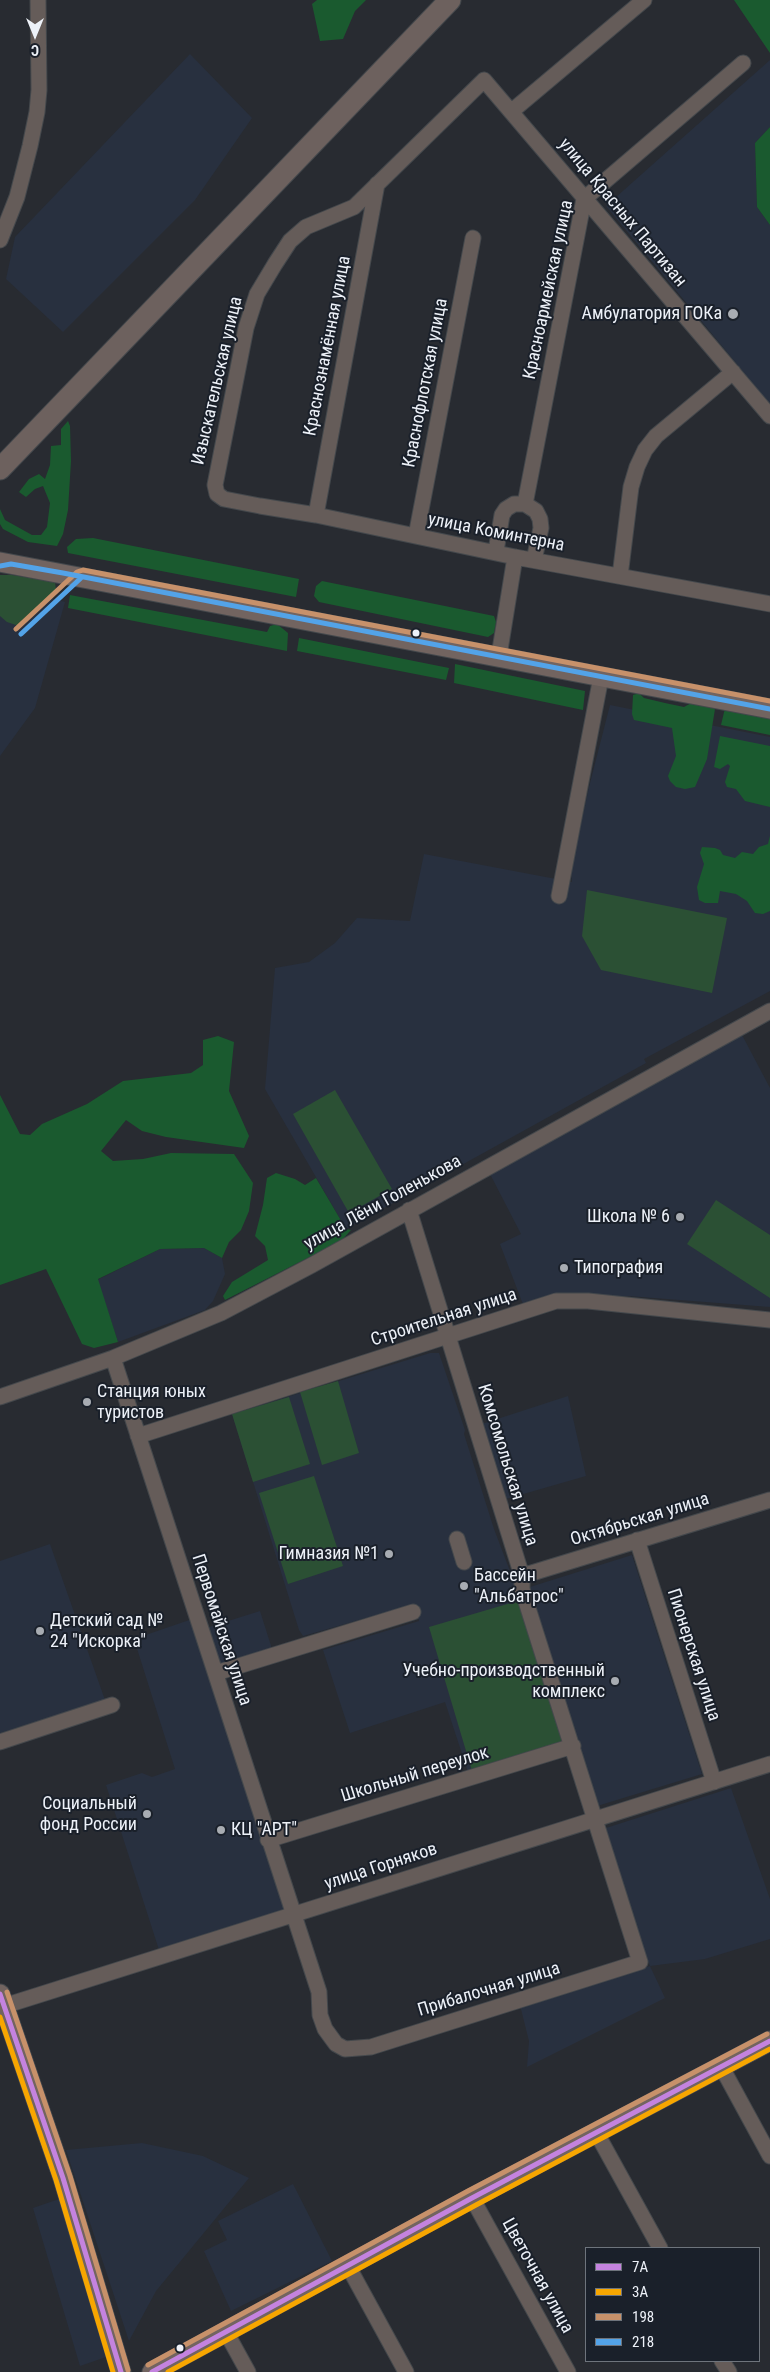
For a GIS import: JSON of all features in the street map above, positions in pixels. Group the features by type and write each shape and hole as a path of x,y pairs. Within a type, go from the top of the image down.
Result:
{"highway":[{"path":"0,469 450,0"}],"main road":[{"path":"0,562 770,709"},
{"path":"2,2000 63,2178 121,2372"},
{"path":"152,2372 472,2198 770,2041"}],"street":[{"path":"0,240 17,197 30,146 36,112 39,90 38,0"},
{"path":"512,111 644,0"},
{"name":"Красноармейская улица","path":"525,504 584,199 743,64"},
{"name":"улица Красных Партизан","path":"484,80 770,416"},
{"name":"Изыскательская улица","path":"217,494 215,485 218,462 246,328 257,294 290,241 300,232 321,219 354,207 484,80"},
{"name":"Краснознамённая улица","path":"316,515 377,184"},
{"name":"Краснофлотская улица","path":"416,536 473,238"},
{"path":"620,576 632,487 644,450 656,436 733,372"},
{"name":"улица Коминтерна","path":"217,494 224,499 316,515 496,551 515,557 770,604"},
{"path":"496,551 502,515 506,509 514,504 525,504 536,511 540,519 541,528 534,560"},
{"path":"499,656 515,557"},
{"path":"559,896 601,676"},
{"name":"улица Лёни Голенькова","path":"0,1396 113,1358 221,1313 770,1011"},
{"name":"Комсомольская улица","path":"409,1210 522,1576 522,1589 596,1817"},
{"name":"Строительная улица","path":"138,1436 556,1301 588,1301 770,1320"},
{"name":"Первомайская улица","path":"113,1358 293,1915"},
{"name":"Октябрьская улица","path":"522,1576 770,1500"},
{"path":"457,1539 464,1562"},
{"name":"Пионерская улица","path":"637,1540 714,1782"},
{"path":"216,1673 413,1612"},
{"path":"0,1742 112,1705"},
{"name":"Школьный переулок","path":"268,1840 573,1746"},
{"name":"улица Горняков","path":"2,2000 293,1915 596,1817 770,1764"},
{"name":"Прибалочная улица","path":"293,1915 318,1992 320,2015 325,2029 336,2044 345,2049 370,2047 628,1967 640,1962 596,1817"},
{"path":"720,2066 770,2156"},
{"path":"596,2132 659,2247"},
{"name":"Цветочная улица","path":"472,2198 568,2372"},
{"path":"348,2266 406,2372"},
{"path":"226,2332 248,2372"}],"shaded area":[{"path":"190,54 252,118 195,200 63,332 6,279 15,237"},
{"name":"Амбулатория ГОКа","path":"770,60 770,127 755,143 757,207 770,225 770,404 606,206"},
{"path":"0,584 65,602 35,708 0,756"},
{"path":"610,705 770,737 770,991 644,1059 646,1063 346,1229 265,1089 275,968 309,962 335,943 357,918 410,921 424,854 572,882 571,871 589,787"},
{"name":"Школа № 6","path":"742,1035 770,1088 770,1307 628,1296 558,1296 524,1307 500,1244 521,1234 490,1174"},
{"path":"204,1248 222,1258 225,1274 213,1301 205,1310 118,1342 97,1280 160,1249"},
{"name":"Гимназия №1","path":"430,1353 439,1353 465,1430 464,1434 494,1529 521,1600 564,1744 468,1772 445,1702 350,1733 323,1650 419,1621 415,1604 303,1636 299,1630 232,1414"},
{"path":"568,1396 586,1476 506,1499 482,1424"},
{"name":"Детский сад № 24 \"Искорка\"","path":"50,1544 105,1700 0,1733 0,1561"},
{"name":"Учебно-производственный комплекс","path":"632,1555 702,1774 597,1806 530,1587"},
{"path":"260,1611 273,1652 211,1671 285,1911 160,1953 106,1785 142,1773 152,1777 175,1769 134,1639 201,1616 206,1628"},
{"path":"731,1788 770,1899 770,1939 705,1959 650,1966 637,1933 606,1828"},
{"path":"650,1966 665,1998 527,2067 529,2041 520,2005"},
{"path":"142,2143 203,2156 249,2178 156,2291 129,2341 66,2150"},
{"path":"293,2184 332,2261 231,2311 204,2251 227,2240 218,2221"},
{"path":"62,2198 109,2356 80,2366 33,2208"}],"green space":[{"path":"317,0 366,0 355,11 343,39 320,41 312,4"},
{"path":"734,0 770,0 770,53"},
{"path":"770,127 770,225 757,207 755,143"},
{"path":"68,421 70,426 71,461 68,510 63,534 57,546 28,542 3,529 0,524 0,509 5,520 32,535 41,535 47,527 50,503 43,486 35,489 26,497 19,492 29,479 39,474 45,479 50,465 51,446 61,445 61,429"},
{"path":"93,538 299,579 296,597 68,553 67,547 76,539"},
{"path":"0,575 12,575 55,582 56,590 52,597 23,625 19,626 7,622 0,616"},
{"path":"322,581 494,616 496,622 494,633 488,637 319,602 314,596 316,586"},
{"path":"70,595 267,632 270,626 277,624 288,633 287,651 68,608"},
{"path":"299,638 449,668 446,680 297,651"},
{"path":"455,664 585,691 583,710 454,683"},
{"path":"639,693 644,698 684,707 695,701 715,709 707,759 695,787 685,789 676,787 670,781 668,776 676,756 672,728 634,720 632,714 633,695"},
{"path":"725,708 770,717 770,735 721,725"},
{"path":"720,736 770,746 770,807 745,801 736,789 727,787 725,782 730,766 728,764 720,769 714,767"},
{"path":"770,836 770,911 763,914 755,913 747,901 736,894 720,891 718,903 705,903 699,900 697,887 704,864 700,853 702,847 715,848 720,850 723,855 735,858 742,852 753,854 759,847 768,844"},
{"path":"587,890 727,918 712,993 601,970 582,936"},
{"path":"218,1036 234,1042 229,1091 249,1136 244,1148 166,1137 142,1131 126,1120 101,1151 113,1161 143,1159 171,1153 234,1154 253,1183 249,1211 241,1230 229,1242 222,1258 204,1248 160,1249 98,1279 118,1342 94,1348 82,1344 46,1269 0,1285 0,1095 20,1134 30,1135 42,1124 87,1104 123,1081 191,1073 203,1065 203,1040"},
{"path":"335,1090 392,1189 349,1213 293,1114"},
{"path":"276,1173 295,1179 305,1185 316,1178 346,1229 351,1230 341,1241 225,1300 223,1296 232,1282 268,1260 265,1246 255,1236 263,1205 267,1178"},
{"path":"716,1200 770,1235 770,1298 687,1244"},
{"path":"338,1381 359,1453 322,1465 300,1392"},
{"path":"289,1397 310,1464 253,1482 232,1414"},
{"path":"314,1476 343,1566 288,1584 259,1493"},
{"path":"521,1600 564,1744 472,1771 429,1627"}],"transit line":[{"name":"218","path":"0,566 11,564 63,573 770,709"},
{"name":"198","path":"16,629 77,572 83,570 770,701"},
{"name":"218","path":"21,634 82,577"},
{"name":"198","path":"7,1992 70,2176 128,2370"},
{"name":"7А","path":"0,1994 63,2178 121,2372"},
{"name":"3А","path":"0,2017 56,2180 113,2372"},
{"name":"198","path":"148,2365 468,2191 767,2034"},
{"name":"7А","path":"152,2372 472,2198 770,2041"},
{"name":"3А","path":"168,2372 476,2205 770,2049"}],"place":[{"name":"Амбулатория ГОКа","path":"733,314"},
{"name":"Школа № 6","path":"680,1217"},
{"name":"Типография","path":"564,1268"},
{"name":"Станция юных туристов","path":"87,1402"},
{"name":"Гимназия №1","path":"389,1554"},
{"name":"Бассейн \"Альбатрос\"","path":"464,1586"},
{"name":"Детский сад № 24 \"Искорка\"","path":"40,1631"},
{"name":"Учебно-производственный комплекс","path":"615,1681"},
{"name":"Социальный фонд России","path":"147,1814"},
{"name":"КЦ \"АРТ\"","path":"221,1830"}]}
